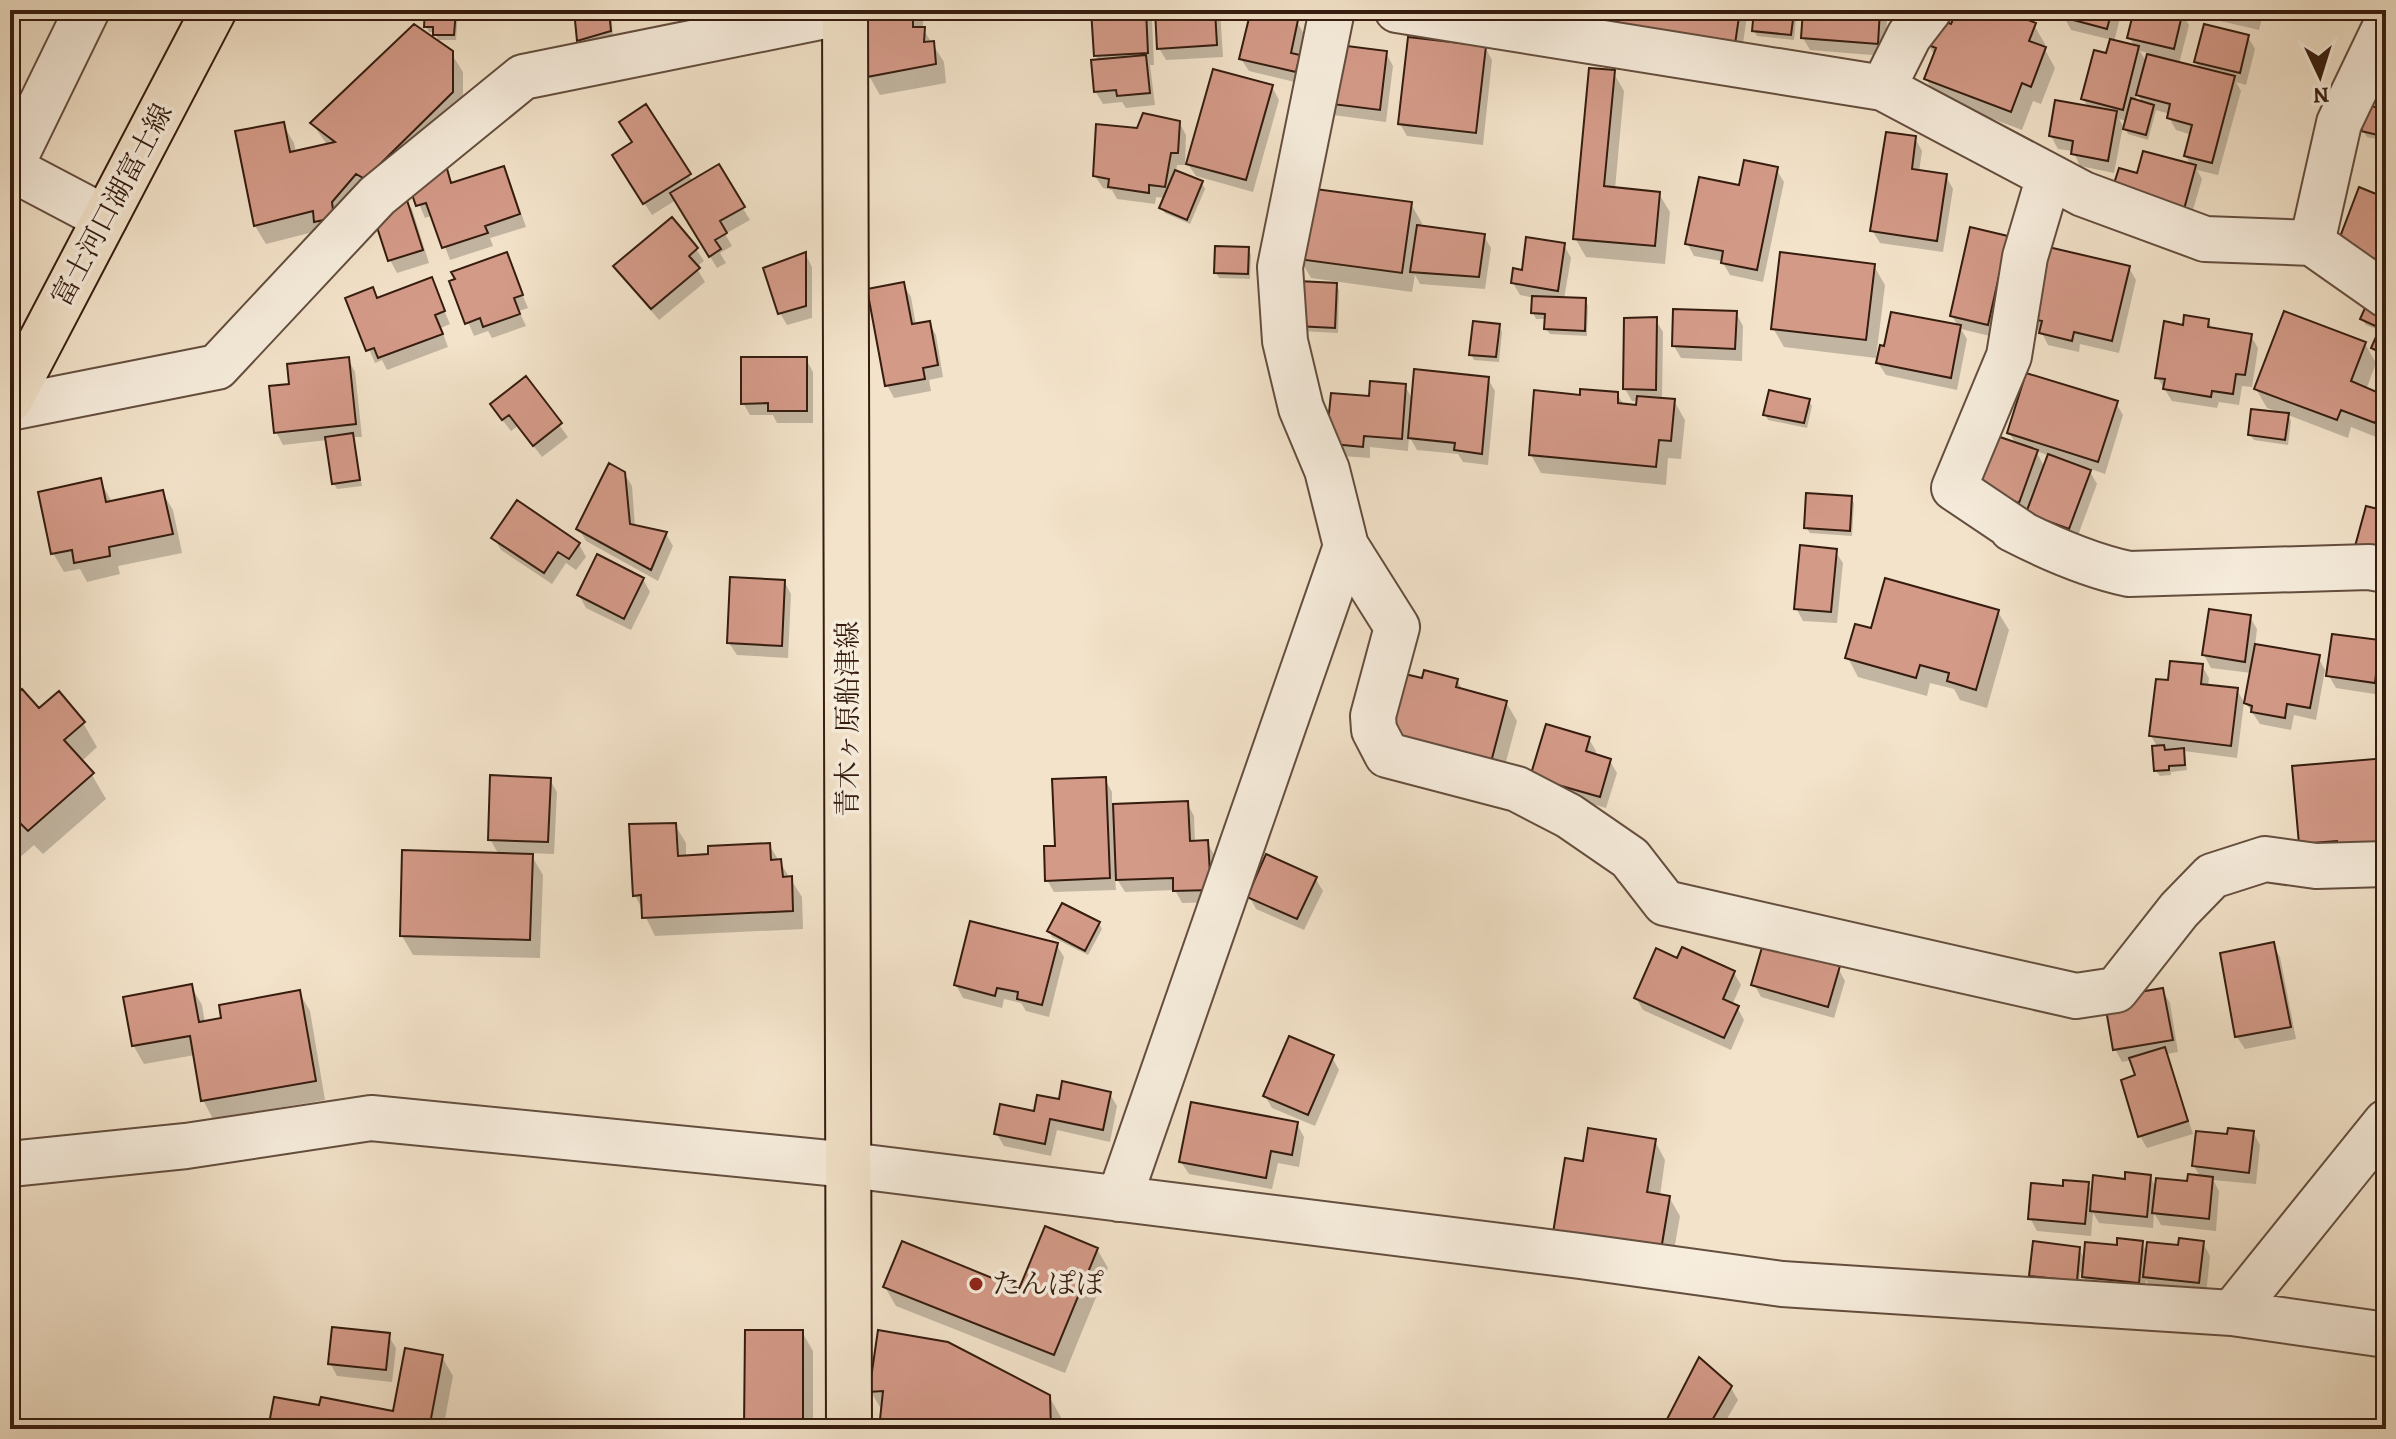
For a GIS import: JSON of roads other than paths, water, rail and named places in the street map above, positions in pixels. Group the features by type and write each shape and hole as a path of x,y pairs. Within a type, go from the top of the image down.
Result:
{"main road":[{"name":"富士河口湖富士線","path":"10,400 214,10"},
{"name":"青木ヶ原船津線","path":"845,11 849,1429"}],"street":[{"path":"87,10 10,169 105,218"},
{"path":"1332,10 1280,267 1285,341 1301,408 1327,470 1346,546 1397,627 1373,716 1374,730 1387,755 1517,789 1569,816 1630,858 1665,903 2076,996 2116,990 2179,910 2212,876 2265,859 2316,866 2386,864"},
{"path":"1397,10 1883,88 2083,194 2205,239 2312,243 2386,295"},
{"path":"1883,88 1909,36 1929,10"},
{"path":"10,408 217,367 377,196 523,77 845,11"},
{"path":"2312,243 2339,123 2386,25"},
{"path":"2049,176 2025,257 2009,356 1954,488 2016,531 2090,564 2129,574 2369,567 2386,570"},
{"path":"1119,1199 1346,546"},
{"path":"10,1164 186,1146 371,1118 849,1165 1782,1284 2232,1313 2386,1335"},
{"path":"2232,1313 2386,1122"}],"place":[{"name":"たんぽぽ","path":"976,1284"}]}
